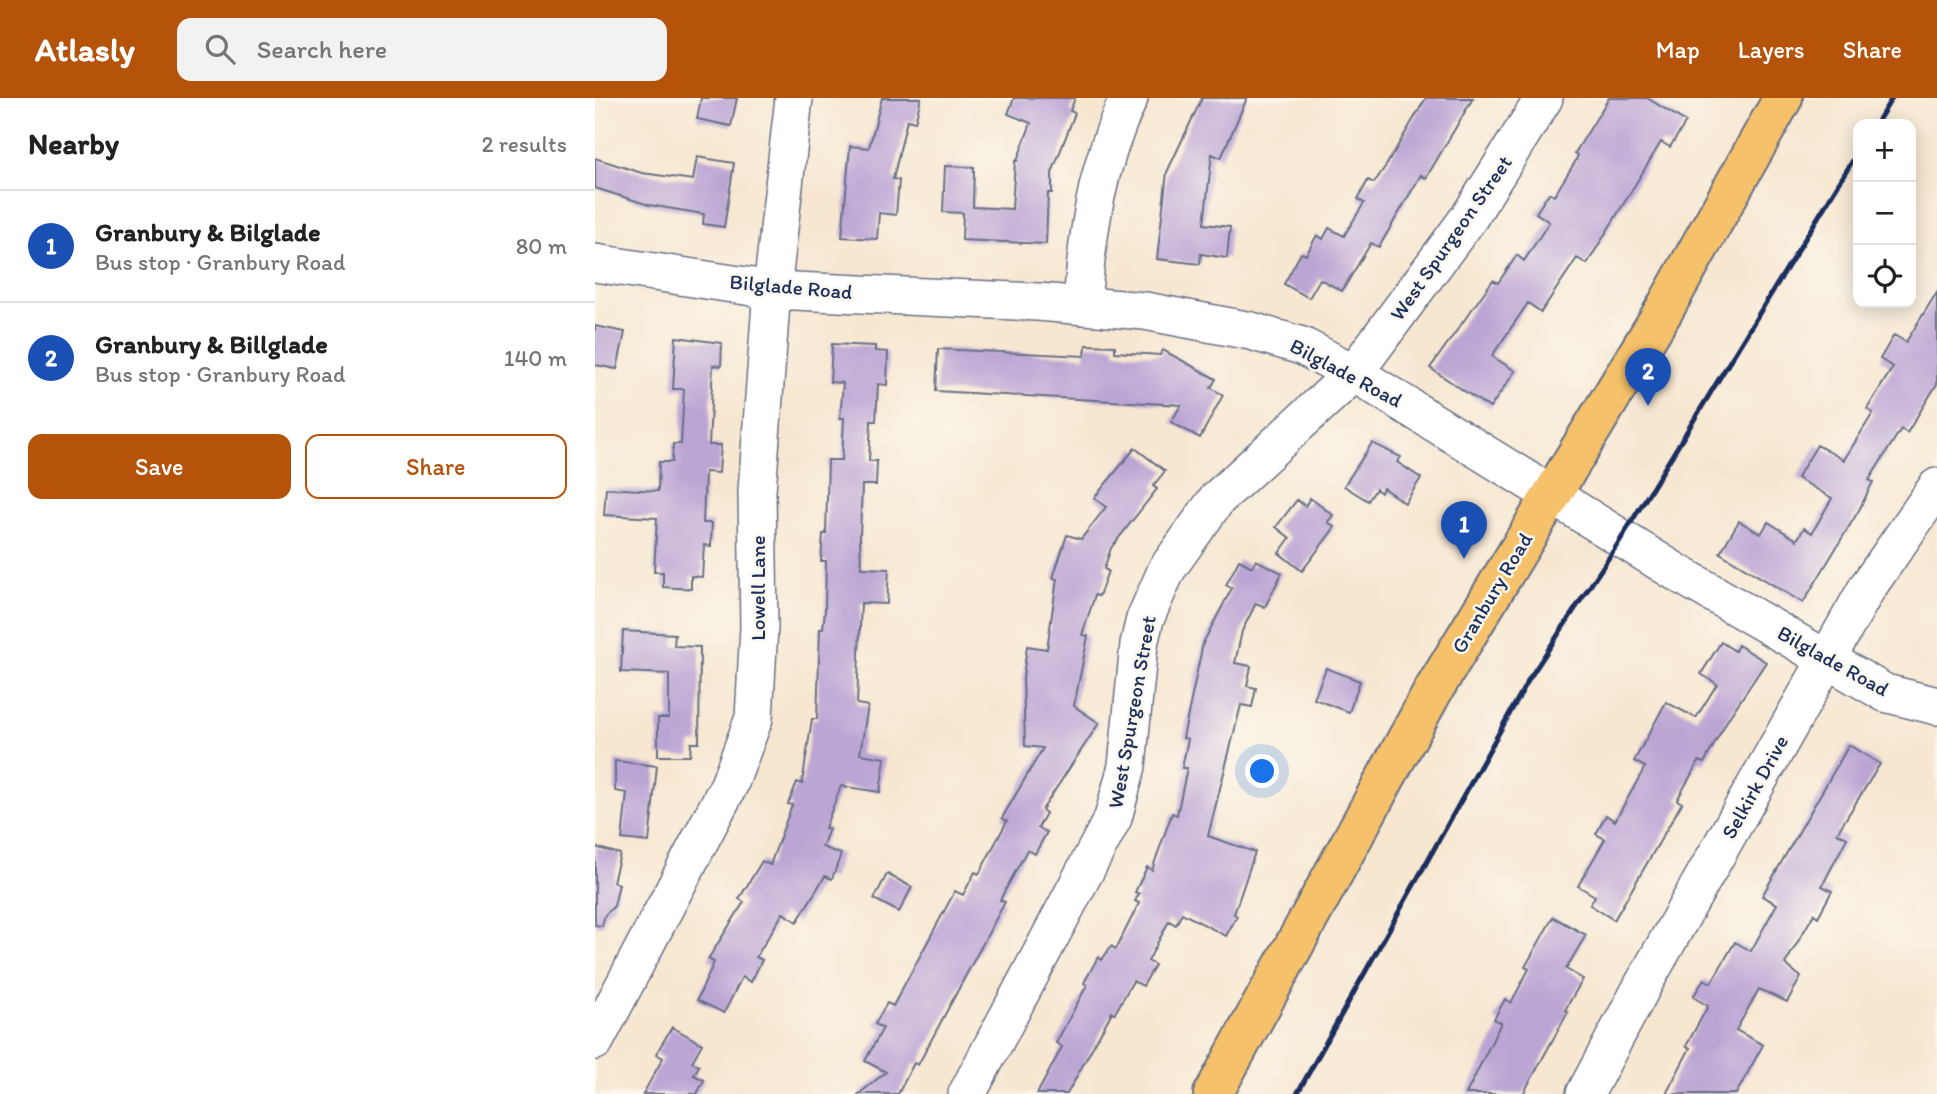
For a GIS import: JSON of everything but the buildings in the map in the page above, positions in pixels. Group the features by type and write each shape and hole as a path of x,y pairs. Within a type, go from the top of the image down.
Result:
{"main road":[{"name":"Granbury Road","path":"1213,1094 1433,691 1664,310 1783,98"}],"street":[{"name":"Lowell Lane","path":"595,1041 729,785 754,718 759,627 757,491 772,290 795,98"},
{"path":"1082,306 1087,231 1115,126 1129,98"},
{"name":"West Spurgeon Street","path":"967,1094 1113,818 1127,766 1139,644 1145,618 1167,569 1217,499 1355,373 1462,227 1544,98"},
{"name":"Bilglade Road","path":"595,263 772,290 1145,311 1251,331 1302,346 1355,373 1826,660 1885,693 1937,706"},
{"name":"Selkirk Drive","path":"1585,1094 1644,983 1867,588 1937,487"}],"railway":[{"path":"1879,119 1892,98"},
{"path":"1297,1094 1529,679 1621,539 1853,160"}],"place":[{"name":"Granbury & Billglade","path":"1648,406"},
{"name":"Granbury & Bilglade","path":"1464,559"}]}
